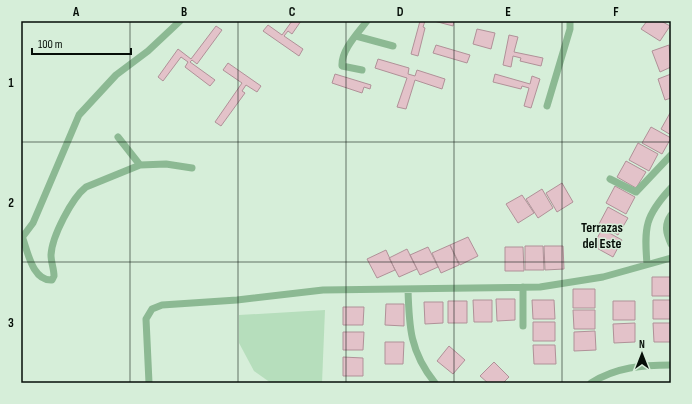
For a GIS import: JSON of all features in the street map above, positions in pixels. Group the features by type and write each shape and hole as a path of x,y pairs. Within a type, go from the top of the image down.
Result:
{"street":[{"path":"180,21 148,51 116,75 79,115 33,224 22,239 38,275 46,280 52,280 54,276 51,254 54,241 66,214 81,191 93,184 140,165 166,164 192,168"},
{"path":"362,70 342,66 342,59 367,21"},
{"path":"547,106 570,29 570,21"},
{"path":"356,36 393,46"},
{"path":"118,137 140,165"},
{"path":"610,179 636,192 671,155"},
{"path":"647,264 645,240 648,218 660,200 671,188"},
{"path":"671,215 666,225 666,235 671,244"},
{"path":"149,383 146,319 148,314 156,306 237,300 323,290 540,287 566,284 671,258"},
{"path":"523,287 523,326"},
{"path":"408,289 409,320 413,345 421,362 435,383"},
{"path":"591,383 611,373 632,367 671,365"}],"green space":[{"path":"325,310 322,383 271,383 254,371 239,343 239,315"}],"building":[{"path":"292,21 301,21 292,34 288,31 284,36 303,49 299,56 263,31 268,25 282,35"},
{"path":"420,21 425,21 423,27 425,28 418,56 411,54"},
{"path":"434,21 454,21 453,26"},
{"path":"647,21 661,21 670,26 660,41 641,29"},
{"path":"216,26 222,30 197,64 192,60 190,62 215,80 210,86 185,67 188,62 181,57 163,81 158,77 178,49 191,59"},
{"path":"477,29 495,33 491,49 473,44"},
{"path":"509,35 518,37 514,52 543,58 541,66 520,61 521,58 513,56 511,67 503,65"},
{"path":"436,45 470,55 467,63 433,53"},
{"path":"669,45 671,67 660,72 652,51"},
{"path":"378,59 409,68 408,74 415,76 417,70 445,79 442,89 415,80 406,109 397,107 407,78 375,68"},
{"path":"228,63 261,86 257,92 246,85 242,91 245,93 221,126 215,122 242,83 223,70"},
{"path":"335,74 371,85 370,89 364,87 362,93 332,83"},
{"path":"495,74 530,84 532,76 540,79 531,108 524,106 529,88 522,86 521,89 493,82"},
{"path":"671,74 671,98 665,100 658,79"},
{"path":"671,113 671,135 661,129"},
{"path":"651,127 671,138 662,154 642,143"},
{"path":"638,143 658,154 649,171 629,160"},
{"path":"626,161 646,172 636,188 617,177"},
{"path":"562,183 573,202 557,212 546,193"},
{"path":"615,186 635,197 626,214 606,203"},
{"path":"542,189 553,208 538,218 526,199"},
{"path":"522,195 534,213 518,223 506,204"},
{"path":"608,207 628,218 618,235 599,224"},
{"path":"602,229 622,240 613,257 593,246"},
{"path":"468,237 478,256 460,265 450,245"},
{"path":"450,245 459,265 441,273 432,253"},
{"path":"525,246 543,246 544,270 525,270"},
{"path":"544,246 563,246 564,269 545,270"},
{"path":"428,247 438,267 420,275 410,255"},
{"path":"505,247 523,247 524,271 505,271"},
{"path":"407,249 417,269 399,277 389,258"},
{"path":"386,250 395,270 377,278 367,259"},
{"path":"652,277 671,277 671,296 652,296"},
{"path":"573,289 595,289 595,308 573,308"},
{"path":"496,299 515,299 515,320 497,321"},
{"path":"473,300 492,300 492,322 474,322"},
{"path":"532,300 554,300 555,319 533,319"},
{"path":"653,300 671,300 671,319 653,319"},
{"path":"448,301 467,301 467,323 448,323"},
{"path":"613,301 635,301 635,320 613,320"},
{"path":"424,302 443,302 443,323 425,324"},
{"path":"386,304 404,304 404,326 385,325"},
{"path":"343,307 364,307 363,325 343,325"},
{"path":"573,310 595,310 595,329 574,329"},
{"path":"533,322 555,322 555,341 533,341"},
{"path":"635,323 635,342 614,343 613,324"},
{"path":"653,323 671,323 671,342 654,342"},
{"path":"595,331 596,350 574,351 574,332"},
{"path":"343,332 364,332 363,350 343,350"},
{"path":"385,342 404,342 403,364 385,364"},
{"path":"533,345 555,345 556,364 534,364"},
{"path":"449,346 465,360 453,374 437,361"},
{"path":"343,357 363,358 363,376 343,376"},
{"path":"494,362 509,377 503,383 488,383 480,376"}],"district":[{"name":"Terrazas del Este","path":"602,236"}]}
